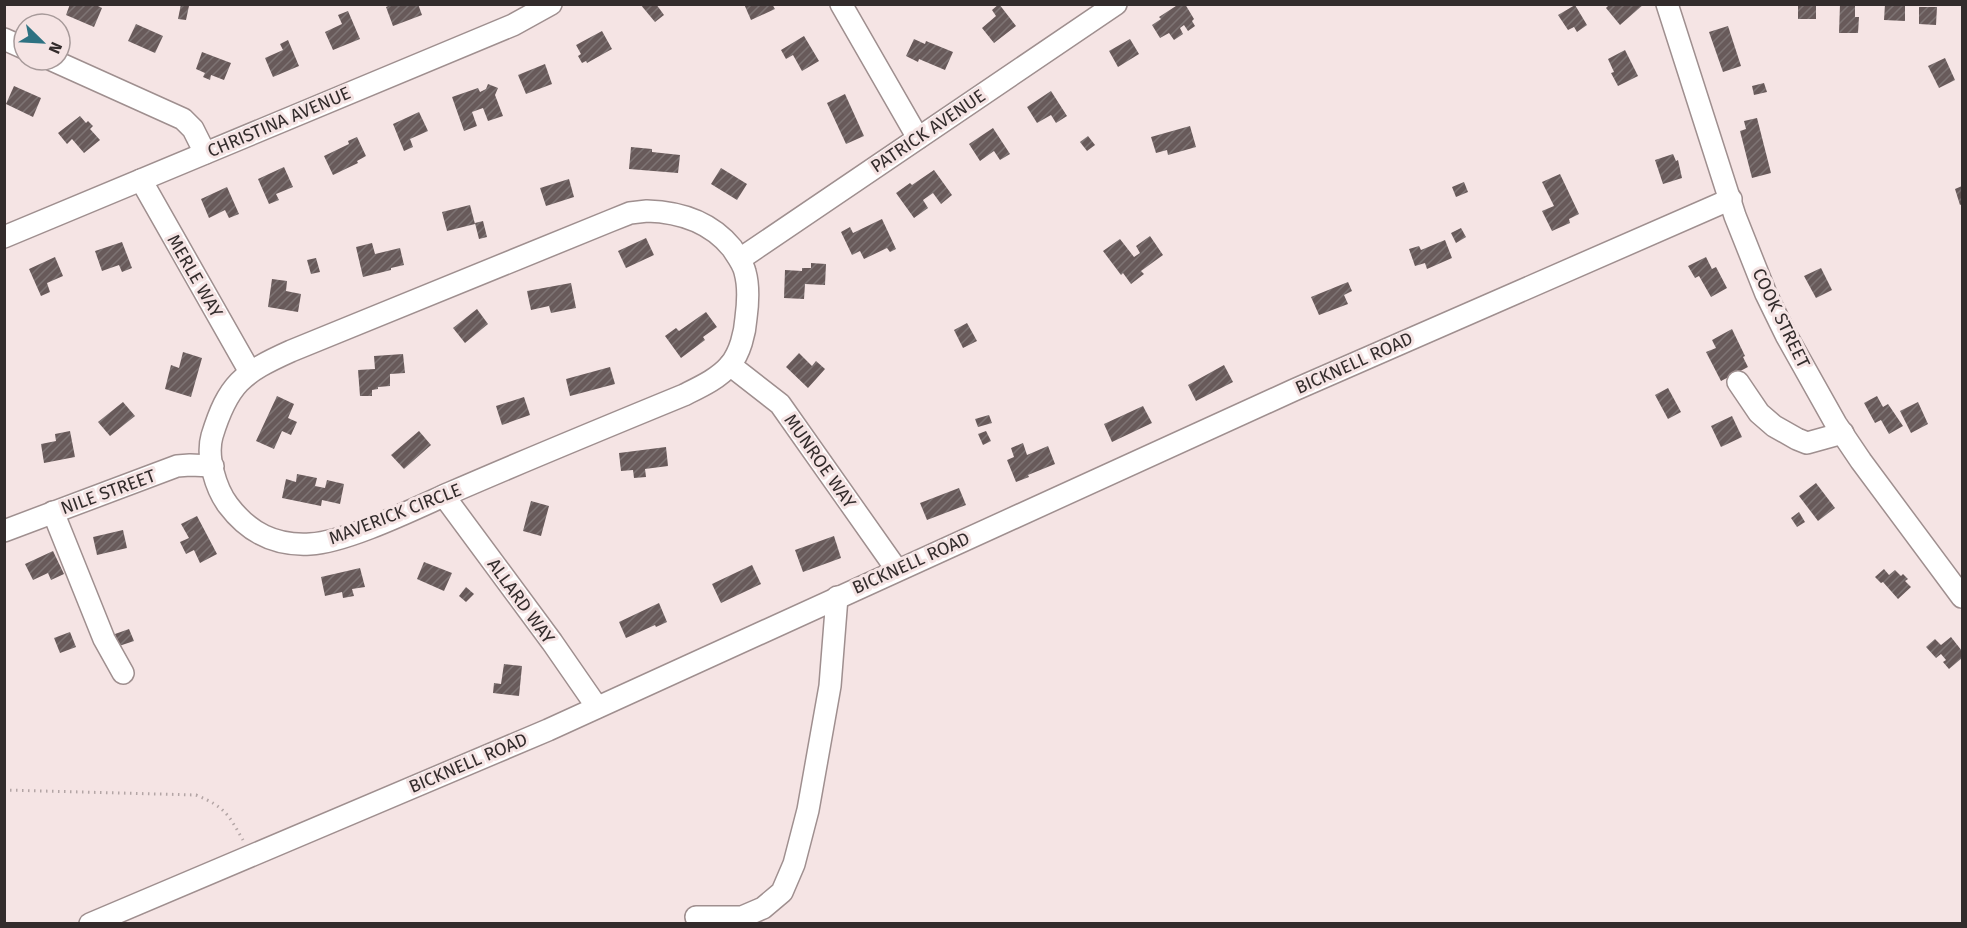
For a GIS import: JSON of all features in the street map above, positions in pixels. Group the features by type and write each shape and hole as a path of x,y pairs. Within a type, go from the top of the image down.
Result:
{"street":[{"path":"842,4 918,138"},
{"name":"PATRICK AVENUE","path":"740,259 1116,4"},
{"name":"CHRISTINA AVENUE","path":"4,237 513,25 550,5"},
{"name":"COOK STREET","path":"1668,5 1735,216 1766,294 1786,335 1861,461 1962,597"},
{"path":"72,69 183,119 193,129 205,153"},
{"name":"MERLE WAY","path":"141,180 250,372"},
{"name":"BICKNELL ROAD","path":"90,924 548,730 1293,390 1731,199"},
{"name":"MAVERICK CIRCLE","path":"730,365 713,379 684,394 444,496 340,537 313,544 294,544 265,538 256,533 225,501 213,466 210,443 220,412 236,384 261,365 630,213 662,211 690,218 704,224 717,234 740,259"},
{"path":"730,365 737,354 746,324 748,307 745,272 740,259"},
{"name":"MUNROE WAY","path":"730,365 780,404 897,570"},
{"path":"1738,382 1759,413 1774,426 1797,439 1807,443 1843,433"},
{"name":"NILE STREET","path":"4,531 181,465 213,466"},
{"name":"ALLARD WAY","path":"444,496 597,707"},
{"path":"53,512 104,639 123,673"},
{"path":"696,917 742,917 763,908 782,892 794,864 808,810 830,686 837,597"}],"path":[{"path":"4,790 196,795 225,811 252,855"}],"building":[{"path":"70,4 94,4 102,8 94,27 72,18 72,12 67,12"},
{"path":"181,4 189,6 186,20 178,19"},
{"path":"393,4 418,4 422,15 393,26 386,7"},
{"path":"640,4 656,4 664,15 655,22"},
{"path":"744,4 772,4 775,9 751,20"},
{"path":"999,4 1016,26 994,43 982,28 996,16 992,10"},
{"path":"1179,4 1185,4 1194,19 1192,21 1195,26 1188,31 1184,25 1180,28 1183,34 1174,40 1169,33 1160,38 1152,25 1161,19 1159,17"},
{"path":"1610,4 1644,4 1620,25 1606,8"},
{"path":"1840,4 1855,4 1855,17 1859,17 1858,33 1839,33"},
{"path":"1885,4 1905,4 1905,21 1884,20"},
{"path":"1575,5 1587,25 1577,32 1574,27 1568,30 1558,15"},
{"path":"1798,5 1816,5 1816,19 1798,19"},
{"path":"1919,7 1937,7 1936,25 1919,24"},
{"path":"348,11 360,39 333,50 325,32 342,24 338,15"},
{"path":"136,24 163,36 155,53 128,41"},
{"path":"1728,26 1741,66 1723,72 1709,32"},
{"path":"602,31 612,49 587,63 586,61 582,63 578,56 581,54 576,45"},
{"path":"804,36 819,61 802,71 793,55 786,59 781,50"},
{"path":"914,39 925,44 926,41 953,52 945,70 906,56"},
{"path":"1130,39 1139,54 1118,67 1109,51"},
{"path":"288,40 299,66 273,77 265,58 283,50 280,44"},
{"path":"1625,50 1638,76 1618,86 1611,73 1614,72 1608,59"},
{"path":"202,52 231,63 224,80 211,75 210,80 203,77 205,73 196,69"},
{"path":"1945,58 1955,80 1939,88 1928,66"},
{"path":"545,64 552,84 526,94 518,75"},
{"path":"1764,83 1767,92 1754,95 1752,86"},
{"path":"488,84 498,88 495,95 503,116 488,121 483,108 472,112 477,126 464,131 452,97 478,88 480,92 486,89"},
{"path":"14,86 41,98 33,117 6,104"},
{"path":"1051,91 1067,116 1056,123 1051,115 1037,123 1027,107"},
{"path":"845,94 864,136 846,144 827,103"},
{"path":"419,112 428,131 410,139 413,147 404,151 393,124"},
{"path":"80,116 86,123 88,121 93,126 90,129 100,140 84,153 72,139 67,144 58,133"},
{"path":"1757,118 1771,173 1752,178 1740,131 1746,129 1744,121"},
{"path":"1190,126 1196,147 1168,155 1167,150 1156,153 1151,137"},
{"path":"993,128 1010,154 1000,160 994,151 980,161 969,144"},
{"path":"1088,136 1095,145 1087,151 1080,142"},
{"path":"357,137 366,156 357,161 358,163 333,175 324,156 349,144 348,141"},
{"path":"631,147 680,155 678,173 629,169"},
{"path":"1673,154 1676,161 1678,160 1682,178 1663,184 1655,160"},
{"path":"284,167 293,187 276,194 279,200 269,204 258,179"},
{"path":"721,168 747,184 737,200 711,184"},
{"path":"934,170 952,195 941,204 933,193 923,200 928,208 914,218 896,193"},
{"path":"1560,174 1579,214 1569,219 1570,223 1552,231 1542,211 1554,206 1542,182"},
{"path":"569,179 574,197 546,206 540,188"},
{"path":"1464,182 1468,192 1456,197 1452,187"},
{"path":"1962,186 1962,204 1960,205 1955,189"},
{"path":"227,187 239,214 229,218 225,210 209,218 201,199"},
{"path":"470,205 475,224 447,231 442,212"},
{"path":"882,219 896,249 890,252 887,248 864,259 860,251 852,255 841,232 850,227 853,233"},
{"path":"483,221 487,237 479,239 475,223"},
{"path":"1461,228 1466,237 1456,243 1451,233"},
{"path":"1150,236 1163,255 1141,271 1144,274 1131,284 1123,273 1121,275 1103,251 1120,239 1134,257 1140,253 1136,246"},
{"path":"646,238 654,255 626,268 618,251"},
{"path":"1445,240 1452,258 1427,269 1425,263 1415,266 1409,249 1419,246 1421,250"},
{"path":"122,242 132,268 122,272 119,265 102,271 95,251"},
{"path":"372,243 375,254 400,248 404,265 363,277 356,247"},
{"path":"55,257 63,276 47,283 50,292 41,296 29,269"},
{"path":"1706,257 1712,269 1716,267 1727,288 1711,297 1699,276 1695,278 1688,266"},
{"path":"316,258 320,272 311,274 307,260"},
{"path":"811,263 826,264 825,285 805,284 804,299 784,298 785,270 802,271 802,268 811,268"},
{"path":"1821,268 1832,290 1816,298 1804,276"},
{"path":"272,279 287,281 286,291 301,294 298,312 268,307"},
{"path":"1348,282 1352,291 1344,295 1348,304 1319,315 1311,297"},
{"path":"571,283 576,308 551,313 549,306 531,310 527,291"},
{"path":"477,309 488,324 465,343 453,328"},
{"path":"706,312 717,327 703,337 705,340 681,358 665,336 676,328 679,331"},
{"path":"967,323 977,341 963,348 954,330"},
{"path":"1732,329 1748,367 1721,381 1706,352 1716,348 1712,340"},
{"path":"183,352 202,358 191,397 165,389 171,365 179,368"},
{"path":"799,353 812,366 816,361 825,369 808,388 786,367"},
{"path":"403,354 405,373 390,374 390,386 372,390 372,396 360,396 358,370 375,369 374,356"},
{"path":"1224,365 1233,382 1196,401 1188,385"},
{"path":"610,367 615,384 570,396 566,379"},
{"path":"1668,388 1681,412 1668,419 1655,395"},
{"path":"277,396 294,404 288,418 297,422 291,435 282,431 274,449 256,441"},
{"path":"1877,396 1883,407 1888,404 1903,426 1889,434 1881,420 1875,423 1864,403"},
{"path":"524,397 530,415 502,425 496,406"},
{"path":"123,402 135,416 110,436 98,422"},
{"path":"1918,402 1928,424 1911,433 1900,411"},
{"path":"1143,406 1152,423 1112,442 1104,424"},
{"path":"989,415 992,423 978,427 975,419"},
{"path":"1732,416 1742,437 1721,447 1711,426"},
{"path":"70,431 75,457 44,463 41,444 56,441 55,434"},
{"path":"419,431 431,445 404,469 391,455"},
{"path":"986,431 991,441 983,445 978,434"},
{"path":"1023,443 1027,455 1048,446 1055,464 1016,482 1007,460 1014,457 1011,448"},
{"path":"666,447 668,466 645,469 646,477 634,478 633,470 621,471 619,453"},
{"path":"297,474 317,478 315,486 325,488 327,480 344,484 340,504 322,500 321,506 282,498 286,479 296,482"},
{"path":"1816,483 1835,508 1818,521 1799,496"},
{"path":"959,488 966,505 927,520 920,503"},
{"path":"531,501 549,506 541,536 523,531"},
{"path":"1799,512 1805,522 1797,527 1791,518"},
{"path":"197,516 217,554 200,563 194,550 186,554 180,542 189,538 181,524"},
{"path":"123,530 127,548 97,555 93,537"},
{"path":"834,536 841,558 803,572 795,550"},
{"path":"53,551 64,574 51,580 48,573 33,580 25,564"},
{"path":"424,562 452,573 444,591 417,579"},
{"path":"752,565 761,584 721,603 712,584"},
{"path":"360,568 365,587 352,589 354,596 343,598 342,592 325,596 321,577"},
{"path":"1884,569 1889,575 1895,570 1908,579 1905,581 1911,587 1898,599 1883,582 1881,583 1875,577"},
{"path":"466,587 474,594 466,602 459,596"},
{"path":"659,603 667,622 626,638 619,622"},
{"path":"129,629 134,641 119,646 115,634"},
{"path":"70,632 76,647 60,653 54,638"},
{"path":"1951,637 1962,651 1962,658 1949,669 1943,662 1946,660 1941,654 1936,658 1926,647 1935,639 1941,645"},
{"path":"504,664 522,666 519,696 493,693 494,683 501,684"}]}
